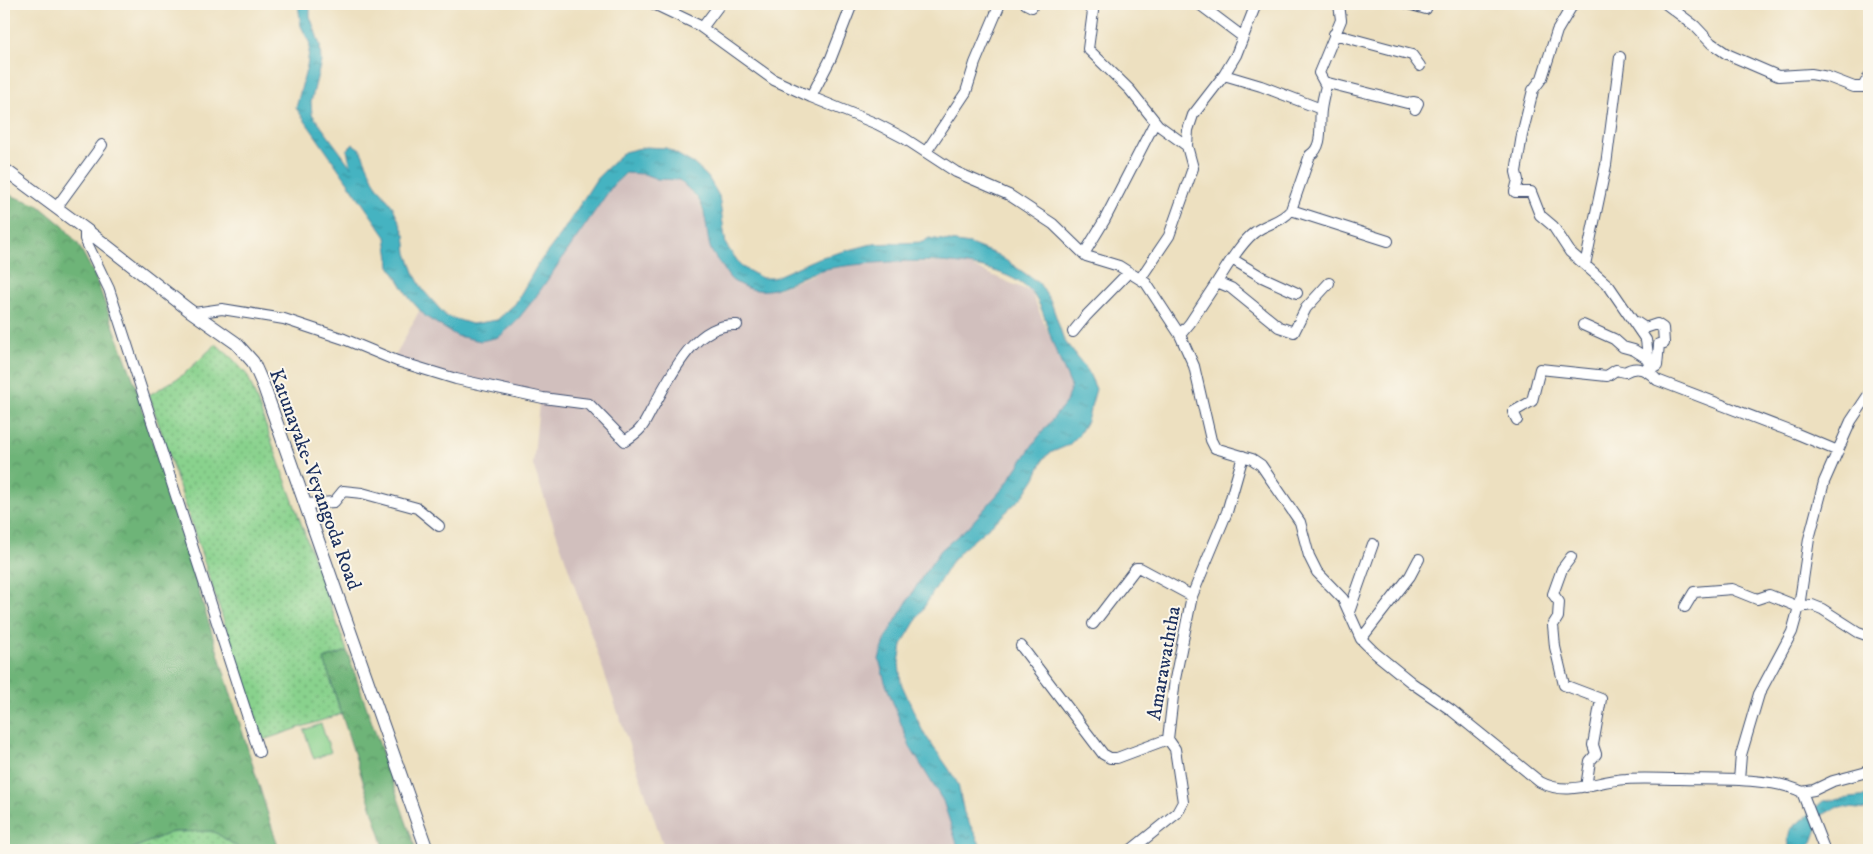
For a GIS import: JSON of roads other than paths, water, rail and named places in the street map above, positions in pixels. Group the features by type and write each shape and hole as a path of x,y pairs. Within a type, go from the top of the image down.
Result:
{"main road":[{"name":"Katunayake-Veyangoda Road","path":"4,169 236,343 252,362 264,387 428,850"}],"street":[{"path":"654,4 702,28 774,80 877,124 926,152 956,172 1009,195 1053,224 1084,254 1119,266 1146,283 1180,334 1196,373 1211,440 1215,448 1244,456 1261,465 1300,522 1309,556 1317,572 1342,599 1361,639 1374,653 1412,683 1451,710 1540,782 1551,788 1567,790 1624,779 1739,780 1791,786 1802,792 1823,848"},
{"path":"702,28 720,4"},
{"path":"810,97 831,58 852,4"},
{"path":"926,152 966,92 975,62 1000,4"},
{"path":"1026,4 1032,7 1034,4"},
{"path":"1085,4 1093,11 1088,49 1130,90 1155,122 1187,146"},
{"path":"1199,4 1243,37"},
{"path":"1140,279 1169,236 1193,168 1187,146 1188,130 1193,115 1224,75 1236,55 1256,4"},
{"path":"1180,334 1190,323 1232,259 1253,233 1286,217 1291,210 1310,155 1315,152 1320,140 1321,109 1326,86 1319,73 1341,20 1339,4"},
{"path":"1408,4 1426,8"},
{"path":"1573,4 1557,31 1542,78 1533,90 1522,135 1516,172 1518,180 1515,192 1531,192 1540,215 1553,226 1570,252 1609,286 1646,340 1649,367"},
{"path":"1666,4 1695,26 1711,43 1727,54 1778,76 1811,74 1828,77 1854,87 1863,87 1869,76"},
{"path":"1334,34 1412,55 1420,66"},
{"path":"1585,265 1606,166 1620,57"},
{"path":"1224,75 1261,86 1321,109"},
{"path":"1324,82 1407,103 1418,103 1415,109"},
{"path":"1084,254 1104,221 1155,122"},
{"path":"56,208 102,145"},
{"path":"1291,210 1388,241"},
{"path":"85,228 85,239 109,289 259,752"},
{"path":"1232,259 1262,277 1297,293"},
{"path":"1073,332 1129,272"},
{"path":"1217,282 1231,288 1279,327 1294,332 1306,308 1329,283"},
{"path":"194,313 222,309 284,319 344,339 397,361 456,379 543,398 589,404 625,441 640,430 676,367 697,341 708,331 726,324 737,325"},
{"path":"1517,420 1513,412 1532,400 1540,369 1607,376 1616,370 1625,372 1630,369 1657,366 1659,344 1664,343 1663,328 1657,324 1645,328 1628,315"},
{"path":"1583,325 1614,339 1623,347 1634,350 1645,357 1657,380 1795,432 1838,451"},
{"path":"1739,780 1741,755 1759,694 1792,632 1799,607 1809,539 1824,482 1851,421 1869,394"},
{"name":"Amarawaththa","path":"1021,646 1103,754 1110,758 1117,758 1168,739 1175,679 1192,596 1227,512 1244,456"},
{"path":"306,504 334,502 343,491 362,493 417,508 439,526"},
{"path":"1348,612 1373,544"},
{"path":"1571,557 1562,569 1553,594 1559,602 1558,617 1553,625 1555,646 1564,685 1601,699 1593,745 1596,754 1590,761 1586,787"},
{"path":"1361,639 1410,576 1419,559"},
{"path":"1093,624 1136,568 1140,568 1192,596"},
{"path":"1685,607 1694,592 1732,589 1757,599 1769,594 1799,607 1812,605 1822,609 1858,632 1869,636"},
{"path":"1131,850 1176,813 1183,802 1175,749 1168,739"},
{"path":"1802,792 1814,790 1833,781 1867,772 1869,768"}],"water":[{"path":"298,4 310,4 310,16 320,45 321,62 311,102 312,114 351,167 347,150 353,144 360,149 375,183 393,207 405,235 407,253 415,275 423,290 446,316 472,324 497,320 515,304 538,264 561,234 597,178 624,152 645,147 666,148 694,164 708,177 719,196 726,245 742,267 762,278 773,278 818,258 872,244 923,242 929,238 970,244 998,255 1039,283 1051,302 1064,340 1088,371 1096,389 1087,421 1078,436 1069,445 1050,453 1044,458 1035,478 1024,495 952,561 906,637 902,645 899,663 901,683 923,732 958,784 964,813 983,850 959,850 943,801 910,747 885,682 879,659 887,635 922,577 941,550 970,525 1004,487 1036,440 1066,402 1071,386 1054,347 1041,309 1031,292 1014,279 990,270 963,264 933,262 874,263 826,269 770,290 747,288 730,278 712,252 700,202 679,180 657,179 644,174 626,173 613,185 535,298 514,324 499,337 481,341 457,336 426,317 410,299 390,266 386,237 296,108 307,66 310,44 301,26"},
{"path":"1869,796 1869,810 1838,807 1822,815 1812,842 1804,850 1787,850 1790,830 1823,801"}]}
